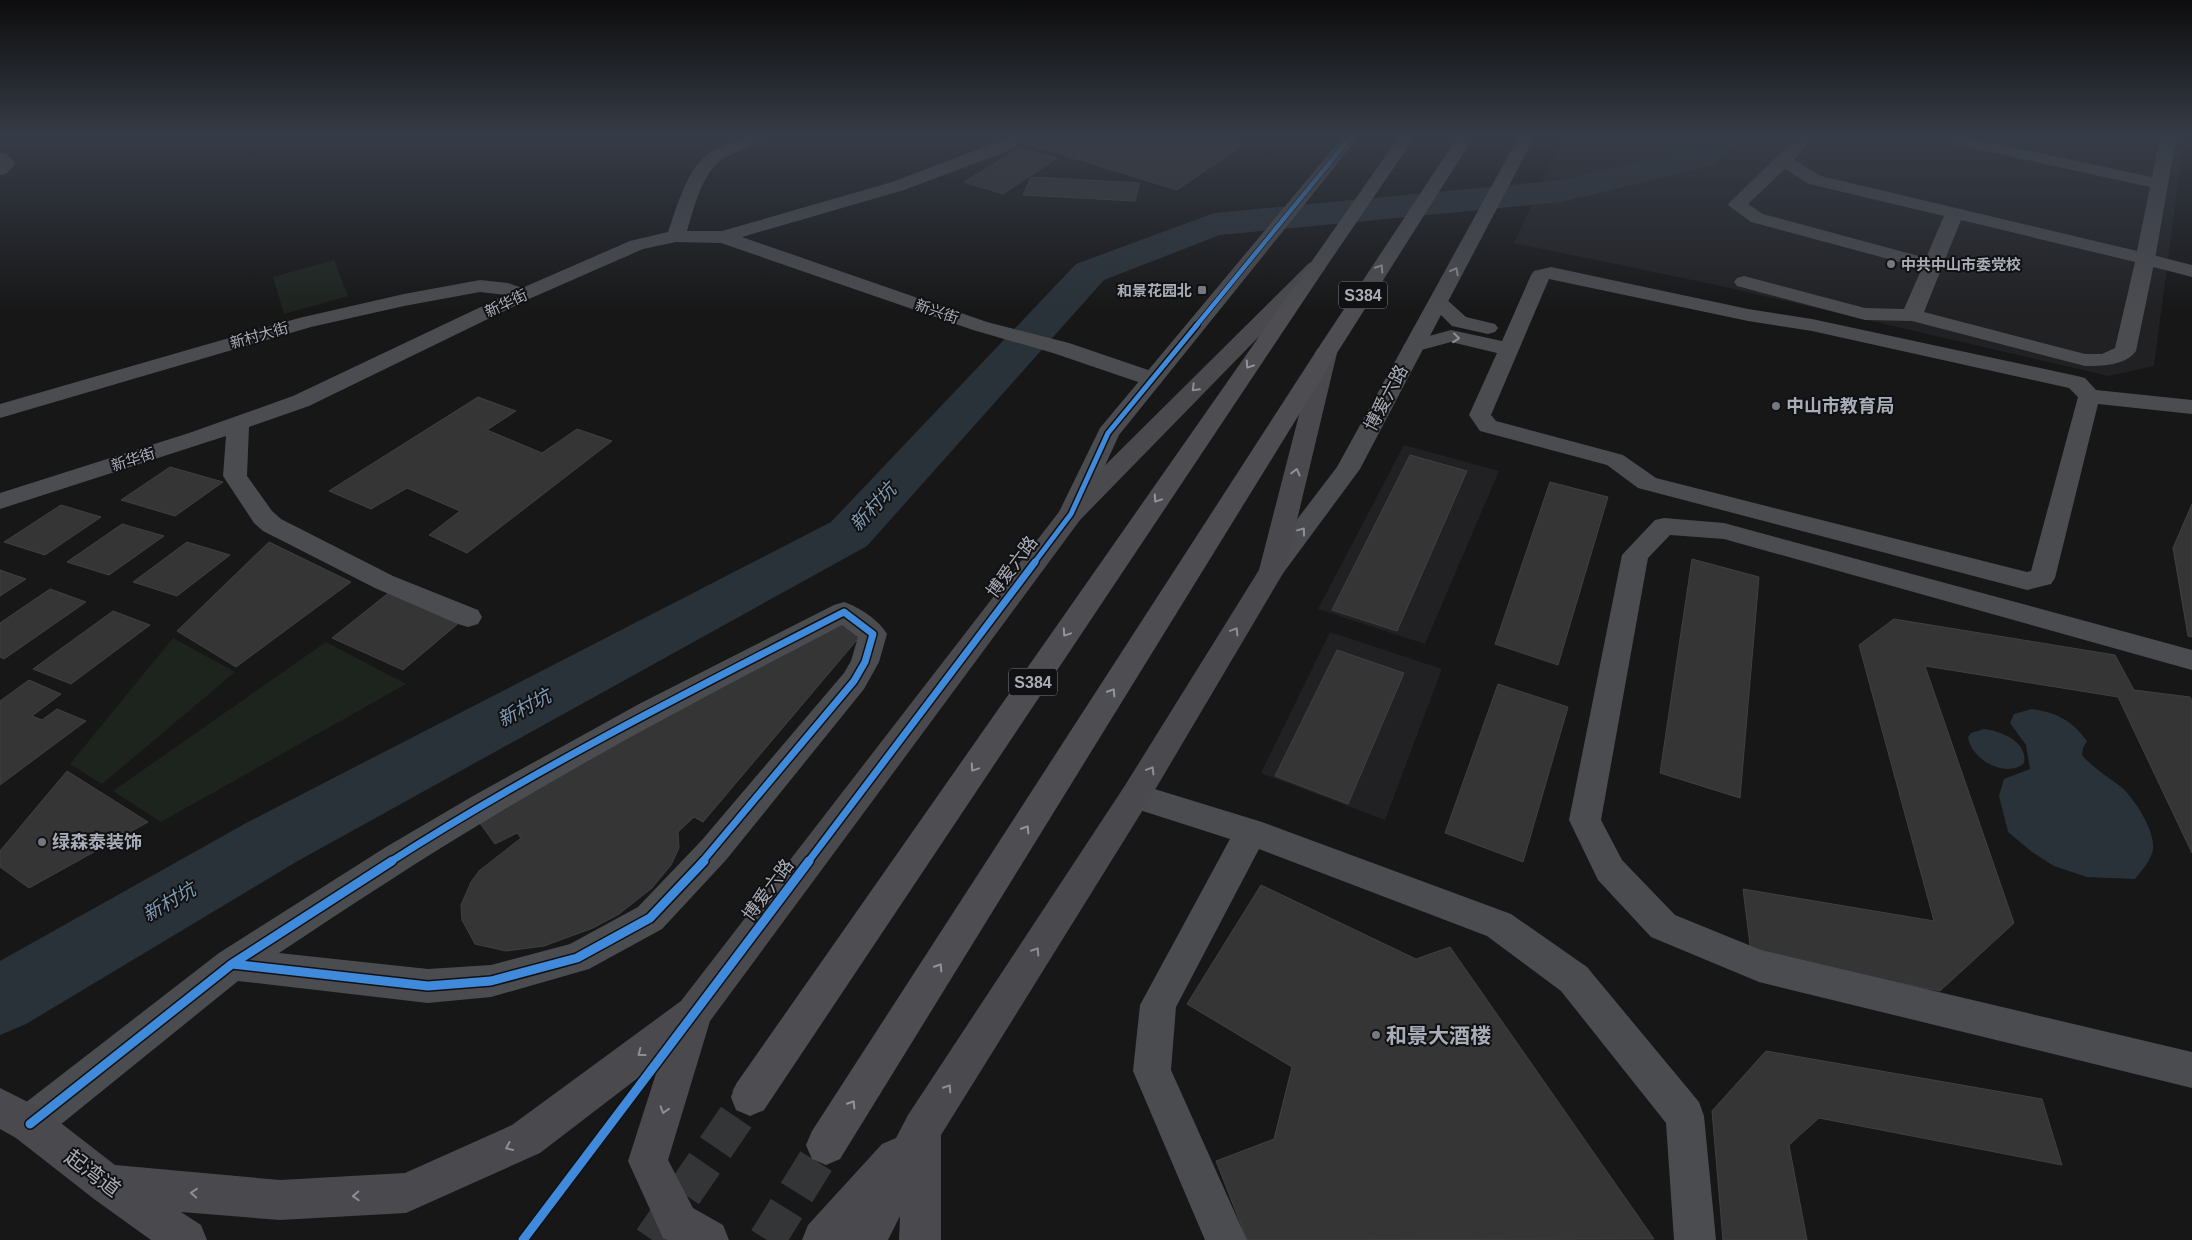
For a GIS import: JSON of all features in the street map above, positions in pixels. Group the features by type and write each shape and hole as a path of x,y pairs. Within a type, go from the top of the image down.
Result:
{"highway":[{"name":"S384","path":"750,1096 1365,196"},
{"name":"S384","path":"826,1146 1427,196"}],"main road":[{"path":"1070,514 1323,256"},
{"path":"1272,570 1326,353"},
{"name":"博爱六路","path":"694,1013 1070,514"},
{"name":"博爱六路","path":"922,1129 1135,796 1272,570"},
{"path":"108,1185 280,1200 406,1193 526,1139 694,1013"},
{"path":"694,1013 648,1161 678,1223 708,1240"},
{"name":"起湾道","path":"15,1116 186,1240"},
{"path":"823,1240 922,1129"},
{"path":"866,1240 922,1129"},
{"path":"920,1240 922,1129"}],"street":[{"path":"676,236 690,196"},
{"name":"新华街","path":"0,501 301,401 522,295 637,245 676,236 723,237 864,196"},
{"name":"博爱六路","path":"1070,514 1108,433 1302,196"},
{"name":"博爱六路","path":"1272,570 1348,469 1495,196"},
{"path":"1747,196 1737,205 1757,218 1932,265"},
{"path":"1880,196 2192,271"},
{"path":"1744,282 1865,314 1912,315 2085,360 2105,360 2126,351 2157,196"},
{"path":"1912,315 1954,214"},
{"name":"新兴街","path":"723,237 980,326 1061,348 1152,379"},
{"path":"2092,391 2042,578 2027,581 1648,483 1615,460 1488,426 1480,415 1507,340 1541,275 1551,273 1748,315 1812,325 2092,391 2192,407"},
{"name":"新村大街","path":"0,411 234,342 306,322 368,308 480,286 508,289 522,295"},
{"path":"1438,302 1459,322 1507,340"},
{"path":"1414,346 1451,336 1507,340"},
{"path":"2092,391 2192,394"},
{"path":"238,423 235,476 263,517 272,525 384,582 468,617"},
{"path":"2192,660 1724,531 1664,526 1634,555 1585,820 1610,870 1663,926 1759,966 2192,1070"},
{"path":"15,1116 232,964 398,857 484,805 728,670 844,612 873,634 865,662 854,681 714,850 650,918 577,958 491,981 428,986 232,964"},
{"path":"1135,796 1252,832 1499,925 1574,979 1685,1116 1695,1240"},
{"path":"1226,1240 1152,1071 1158,1006 1252,832"}],"shaded area":[{"name":"中共中山市委党校","path":"1536,196 2176,196 2154,366 2109,376 1716,285 1514,243"},
{"path":"334,260 348,296 284,314 273,277"},
{"path":"1404,445 1499,471 1425,644 1318,609"},
{"path":"1330,632 1442,669 1385,820 1261,773"},
{"path":"173,638 235,672 102,784 70,764"},
{"path":"326,642 406,684 161,822 113,791"},
{"path":"2032,709 2057,715 2075,728 2087,741 2082,755 2095,768 2126,791 2144,817 2152,837 2152,853 2145,867 2135,879 2087,877 2054,866 2032,852 2008,832 1999,796 2004,779 2030,769 2026,745 2010,723 2014,714"},
{"path":"1984,729 2012,738 2022,749 2024,763 2008,769 1991,765 1983,760 1976,753 1968,737 1971,733"}],"building":[{"path":"1039,196 1136,196 1135,201"},
{"path":"478,397 516,411 487,430 542,453 577,429 612,441 467,553 429,535 460,511 407,488 371,509 329,491"},
{"path":"1410,455 1467,471 1397,631 1332,610"},
{"path":"170,467 223,482 175,516 121,500"},
{"path":"1550,482 1608,497 1558,665 1495,644"},
{"path":"2192,504 2192,637 2188,636 2173,548"},
{"path":"61,505 101,517 45,555 4,542"},
{"path":"122,524 164,536 109,575 67,562"},
{"path":"187,542 230,555 177,596 133,582"},
{"path":"269,542 351,582 236,667 177,631"},
{"path":"1692,559 1759,577 1740,798 1660,773"},
{"path":"0,570 26,579 0,596"},
{"path":"50,589 86,602 4,659 0,657 0,623"},
{"path":"391,591 460,622 403,670 332,638"},
{"path":"113,611 150,625 71,684 33,669"},
{"path":"843,619 862,634 703,822 694,817 678,832 679,848 671,865 652,888 619,914 593,928 544,946 506,951 475,944 462,920 461,905 471,882 479,871 521,838 517,833 495,844 477,819"},
{"path":"1894,619 2115,655 2134,690 2190,697 2192,701 2192,853 2118,697 1925,666 2014,923 1940,991 1751,953 1743,889 1934,921 1859,645"},
{"path":"1337,650 1404,673 1348,804 1275,776"},
{"path":"29,680 61,694 32,716 42,720 57,709 86,721 0,785 0,701"},
{"path":"1498,684 1568,707 1523,862 1445,833"},
{"path":"67,771 148,822 29,888 0,867 0,851"},
{"name":"和景大酒楼","path":"1261,885 1416,959 1450,947 1654,1239 1247,1240 1216,1161 1274,1139 1292,1067 1187,1004"},
{"path":"1766,1051 2042,1099 2062,1165 1819,1118 1789,1145 1807,1240 1723,1240 1712,1111"}],"waterway":[{"name":"新村坑","path":"0,1000 272,842 849,534 1090,272 1214,224 1511,196"}],"tunnel":[{"path":"652,1240 750,1097"},
{"path":"767,1240 826,1145"}],"cycle path":[{"path":"523,1240 1071,514 1108,433 1303,196"},
{"path":"30,1124 232,964 398,857 484,805 649,712 844,612 873,634 865,662 854,681 714,850 650,918 577,958 491,981 428,986 232,964"}],"place":[{"name":"中共中山市委党校","path":"1891,264"},
{"name":"和景花园北","path":"1202,290"},
{"name":"中山市教育局","path":"1776,406"},
{"name":"绿森泰装饰","path":"42,842"},
{"name":"和景大酒楼","path":"1376,1035"}]}
